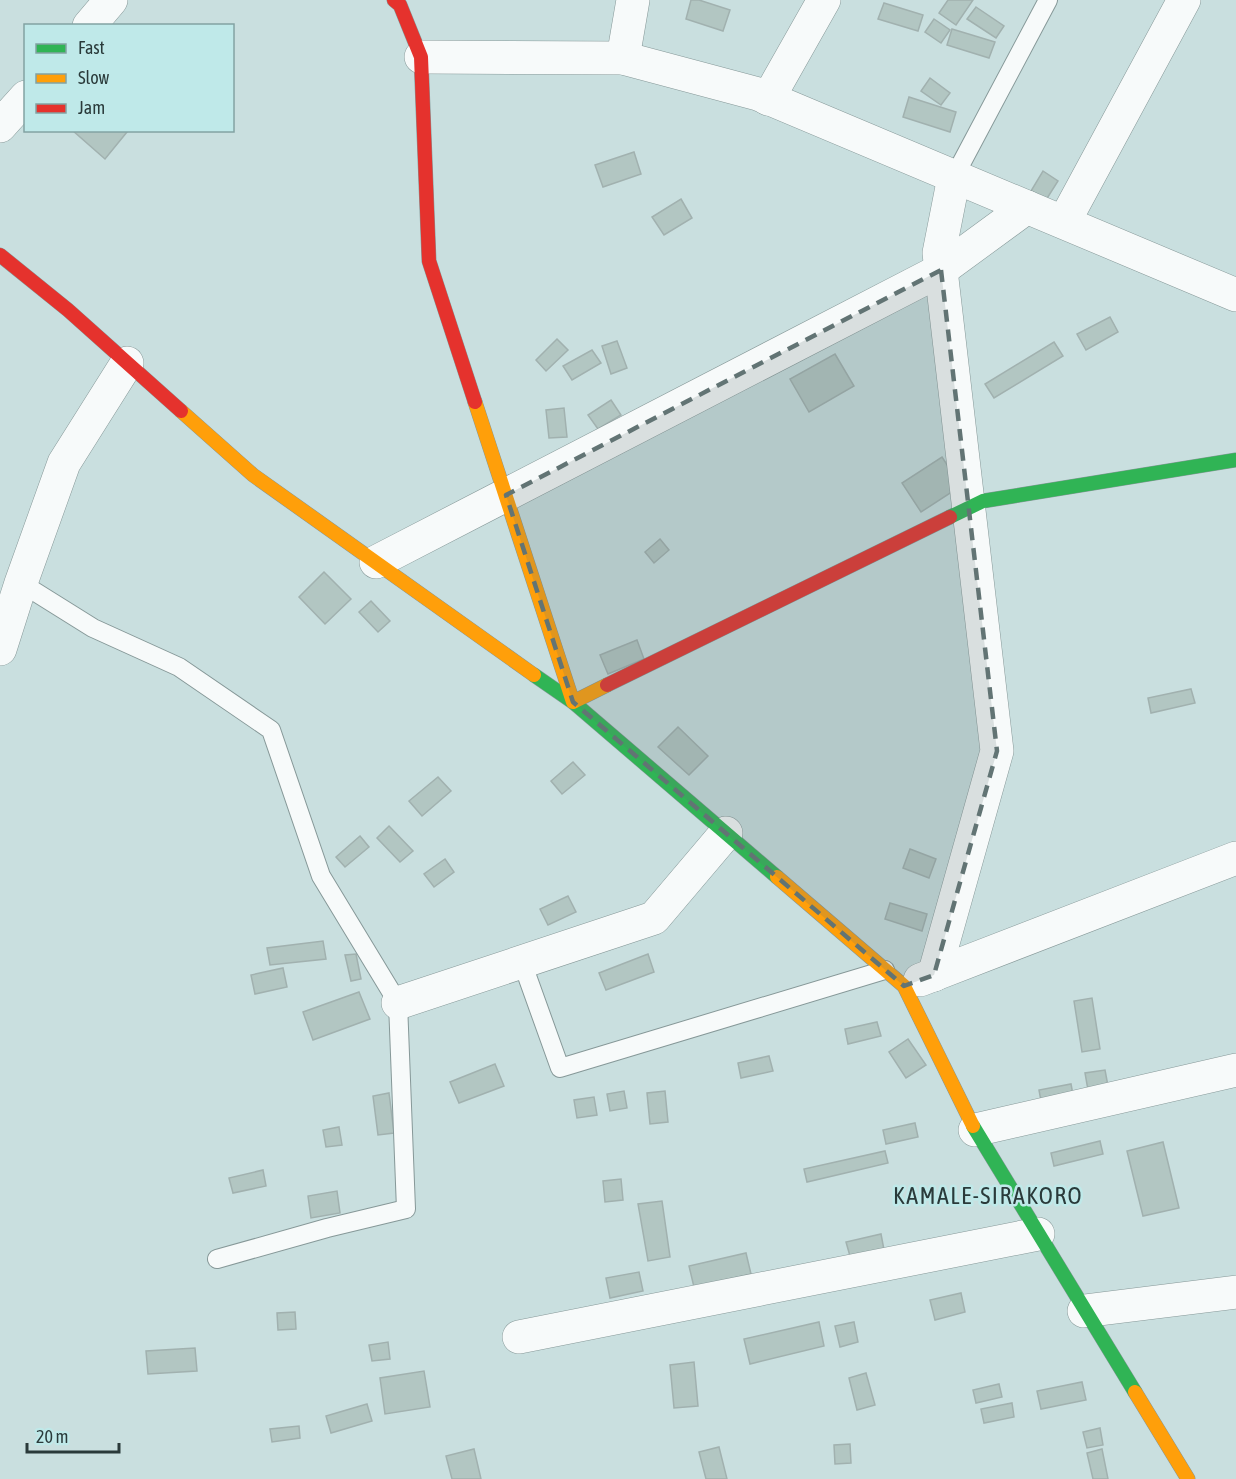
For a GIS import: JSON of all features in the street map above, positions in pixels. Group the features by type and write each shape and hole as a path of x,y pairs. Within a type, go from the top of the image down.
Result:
{"street":[{"path":"91,24 111,0"},
{"path":"394,0 400,4 422,57 429,261 573,702"},
{"path":"623,58 633,0"},
{"path":"768,99 824,0"},
{"path":"1064,222 1184,0"},
{"path":"422,57 623,58 758,94 1236,296"},
{"path":"0,126 24,99"},
{"path":"908,977 997,751 939,253 954,177"},
{"path":"376,562 941,270 1027,207"},
{"path":"0,255 68,310 253,475 573,702 726,833 908,977 975,1130 1188,1479"},
{"path":"0,649 64,463 127,363"},
{"path":"573,702 982,501 1236,460"},
{"path":"398,1003 654,918 726,833"},
{"path":"908,977 1236,858"},
{"path":"975,1130 1236,1070"},
{"path":"519,1337 1038,1234"},
{"path":"1084,1311 1236,1292"}],"lane":[{"path":"954,177 1048,0"},
{"path":"21,583 93,628 179,667 271,730 321,876 398,1003 406,1209 327,1228 218,1259"},
{"path":"522,962 560,1068 908,977"}],"highlighted area":[{"path":"941,270 997,751 934,975 904,986 573,702 506,495"}],"building":[{"path":"691,0 699,0 730,10 723,31 686,19"},
{"path":"948,0 973,0 956,25 939,13"},
{"path":"884,3 923,15 918,31 878,19"},
{"path":"976,7 1004,26 996,38 967,19"},
{"path":"934,19 950,30 941,43 925,32"},
{"path":"952,29 995,42 989,58 947,45"},
{"path":"930,78 950,93 941,105 921,91"},
{"path":"909,97 956,112 950,132 903,117"},
{"path":"74,132 127,132 105,159"},
{"path":"634,152 641,174 603,187 595,165"},
{"path":"1043,171 1058,181 1046,200 1031,191"},
{"path":"681,199 692,218 664,235 652,217"},
{"path":"1110,317 1118,332 1086,350 1077,334"},
{"path":"557,339 568,350 546,371 536,360"},
{"path":"617,341 627,368 611,374 602,346"},
{"path":"1054,342 1063,356 994,398 985,384"},
{"path":"592,350 601,363 572,380 563,366"},
{"path":"835,354 854,386 809,412 790,379"},
{"path":"611,400 621,415 598,429 588,415"},
{"path":"564,408 567,437 549,438 546,410"},
{"path":"942,457 961,486 921,512 902,483"},
{"path":"660,539 669,550 654,563 645,552"},
{"path":"324,572 351,599 325,624 299,597"},
{"path":"371,601 390,621 378,632 359,612"},
{"path":"637,640 644,659 608,674 600,655"},
{"path":"1191,689 1195,703 1151,713 1148,698"},
{"path":"678,727 708,756 689,775 658,747"},
{"path":"573,762 585,775 562,794 551,781"},
{"path":"438,777 451,791 422,816 409,801"},
{"path":"389,826 413,851 400,862 377,838"},
{"path":"360,836 369,847 345,867 336,857"},
{"path":"910,849 936,859 929,878 903,868"},
{"path":"445,859 454,872 434,887 424,874"},
{"path":"568,896 576,912 548,925 540,909"},
{"path":"890,903 927,914 922,931 885,919"},
{"path":"323,941 326,959 270,965 267,948"},
{"path":"356,954 361,979 351,981 345,955"},
{"path":"648,954 654,972 606,990 599,973"},
{"path":"283,968 287,987 255,994 251,975"},
{"path":"359,992 370,1019 313,1040 303,1012"},
{"path":"1092,998 1100,1049 1082,1052 1074,1001"},
{"path":"877,1022 881,1036 848,1044 845,1029"},
{"path":"908,1039 926,1065 906,1078 889,1052"},
{"path":"769,1056 773,1071 741,1078 738,1063"},
{"path":"495,1064 504,1086 459,1103 450,1082"},
{"path":"1105,1070 1108,1086 1088,1090 1085,1073"},
{"path":"1071,1084 1074,1100 1042,1106 1039,1090"},
{"path":"624,1091 627,1108 610,1111 607,1094"},
{"path":"665,1091 668,1122 650,1124 647,1093"},
{"path":"389,1093 394,1133 378,1135 373,1096"},
{"path":"594,1097 597,1115 577,1118 574,1100"},
{"path":"915,1123 918,1137 886,1144 883,1130"},
{"path":"339,1127 342,1145 326,1147 323,1130"},
{"path":"1100,1141 1103,1154 1054,1166 1051,1153"},
{"path":"1163,1142 1179,1208 1143,1216 1127,1151"},
{"path":"885,1151 888,1163 807,1182 804,1169"},
{"path":"263,1170 266,1186 233,1193 229,1178"},
{"path":"621,1179 623,1200 605,1202 603,1181"},
{"path":"337,1191 340,1213 311,1218 308,1196"},
{"path":"662,1201 670,1257 648,1261 638,1204"},
{"path":"881,1234 885,1255 852,1263 846,1242"},
{"path":"746,1253 751,1274 694,1287 689,1266"},
{"path":"639,1272 643,1291 610,1298 606,1278"},
{"path":"961,1293 965,1312 935,1320 930,1300"},
{"path":"295,1312 296,1329 278,1330 277,1313"},
{"path":"819,1322 824,1346 750,1364 744,1339"},
{"path":"854,1322 858,1342 840,1347 835,1326"},
{"path":"388,1342 390,1359 372,1361 369,1345"},
{"path":"195,1348 197,1371 148,1374 146,1351"},
{"path":"694,1362 698,1406 674,1408 670,1365"},
{"path":"424,1371 430,1407 385,1414 380,1378"},
{"path":"866,1373 875,1405 857,1410 849,1378"},
{"path":"1082,1382 1086,1400 1041,1409 1037,1391"},
{"path":"999,1384 1002,1397 976,1403 973,1390"},
{"path":"1012,1403 1014,1417 984,1423 981,1409"},
{"path":"367,1404 372,1421 331,1433 326,1416"},
{"path":"299,1426 300,1438 272,1442 270,1429"},
{"path":"1100,1428 1103,1445 1087,1448 1083,1432"},
{"path":"850,1444 851,1463 835,1464 834,1445"},
{"path":"719,1447 727,1479 706,1479 699,1452"},
{"path":"474,1449 481,1479 452,1479 446,1456"},
{"path":"1102,1449 1108,1479 1093,1479 1087,1453"}],"traffic: fast":[{"path":"950,517 983,501 1236,460"},
{"path":"534,675 573,702 777,877"},
{"path":"973,1126 1135,1392"}],"traffic: slow":[{"path":"475,402 573,702 607,685"},
{"path":"181,411 253,475 534,675"},
{"path":"777,877 904,986 973,1126"},
{"path":"1135,1392 1188,1479"}],"traffic: jam":[{"path":"394,0 400,5 421,57 429,261 475,402"},
{"path":"0,255 68,310 181,411"},
{"path":"607,685 950,517"}],"district":[{"name":"KAMALE-SIRAKORO","path":"988,1196"}]}
